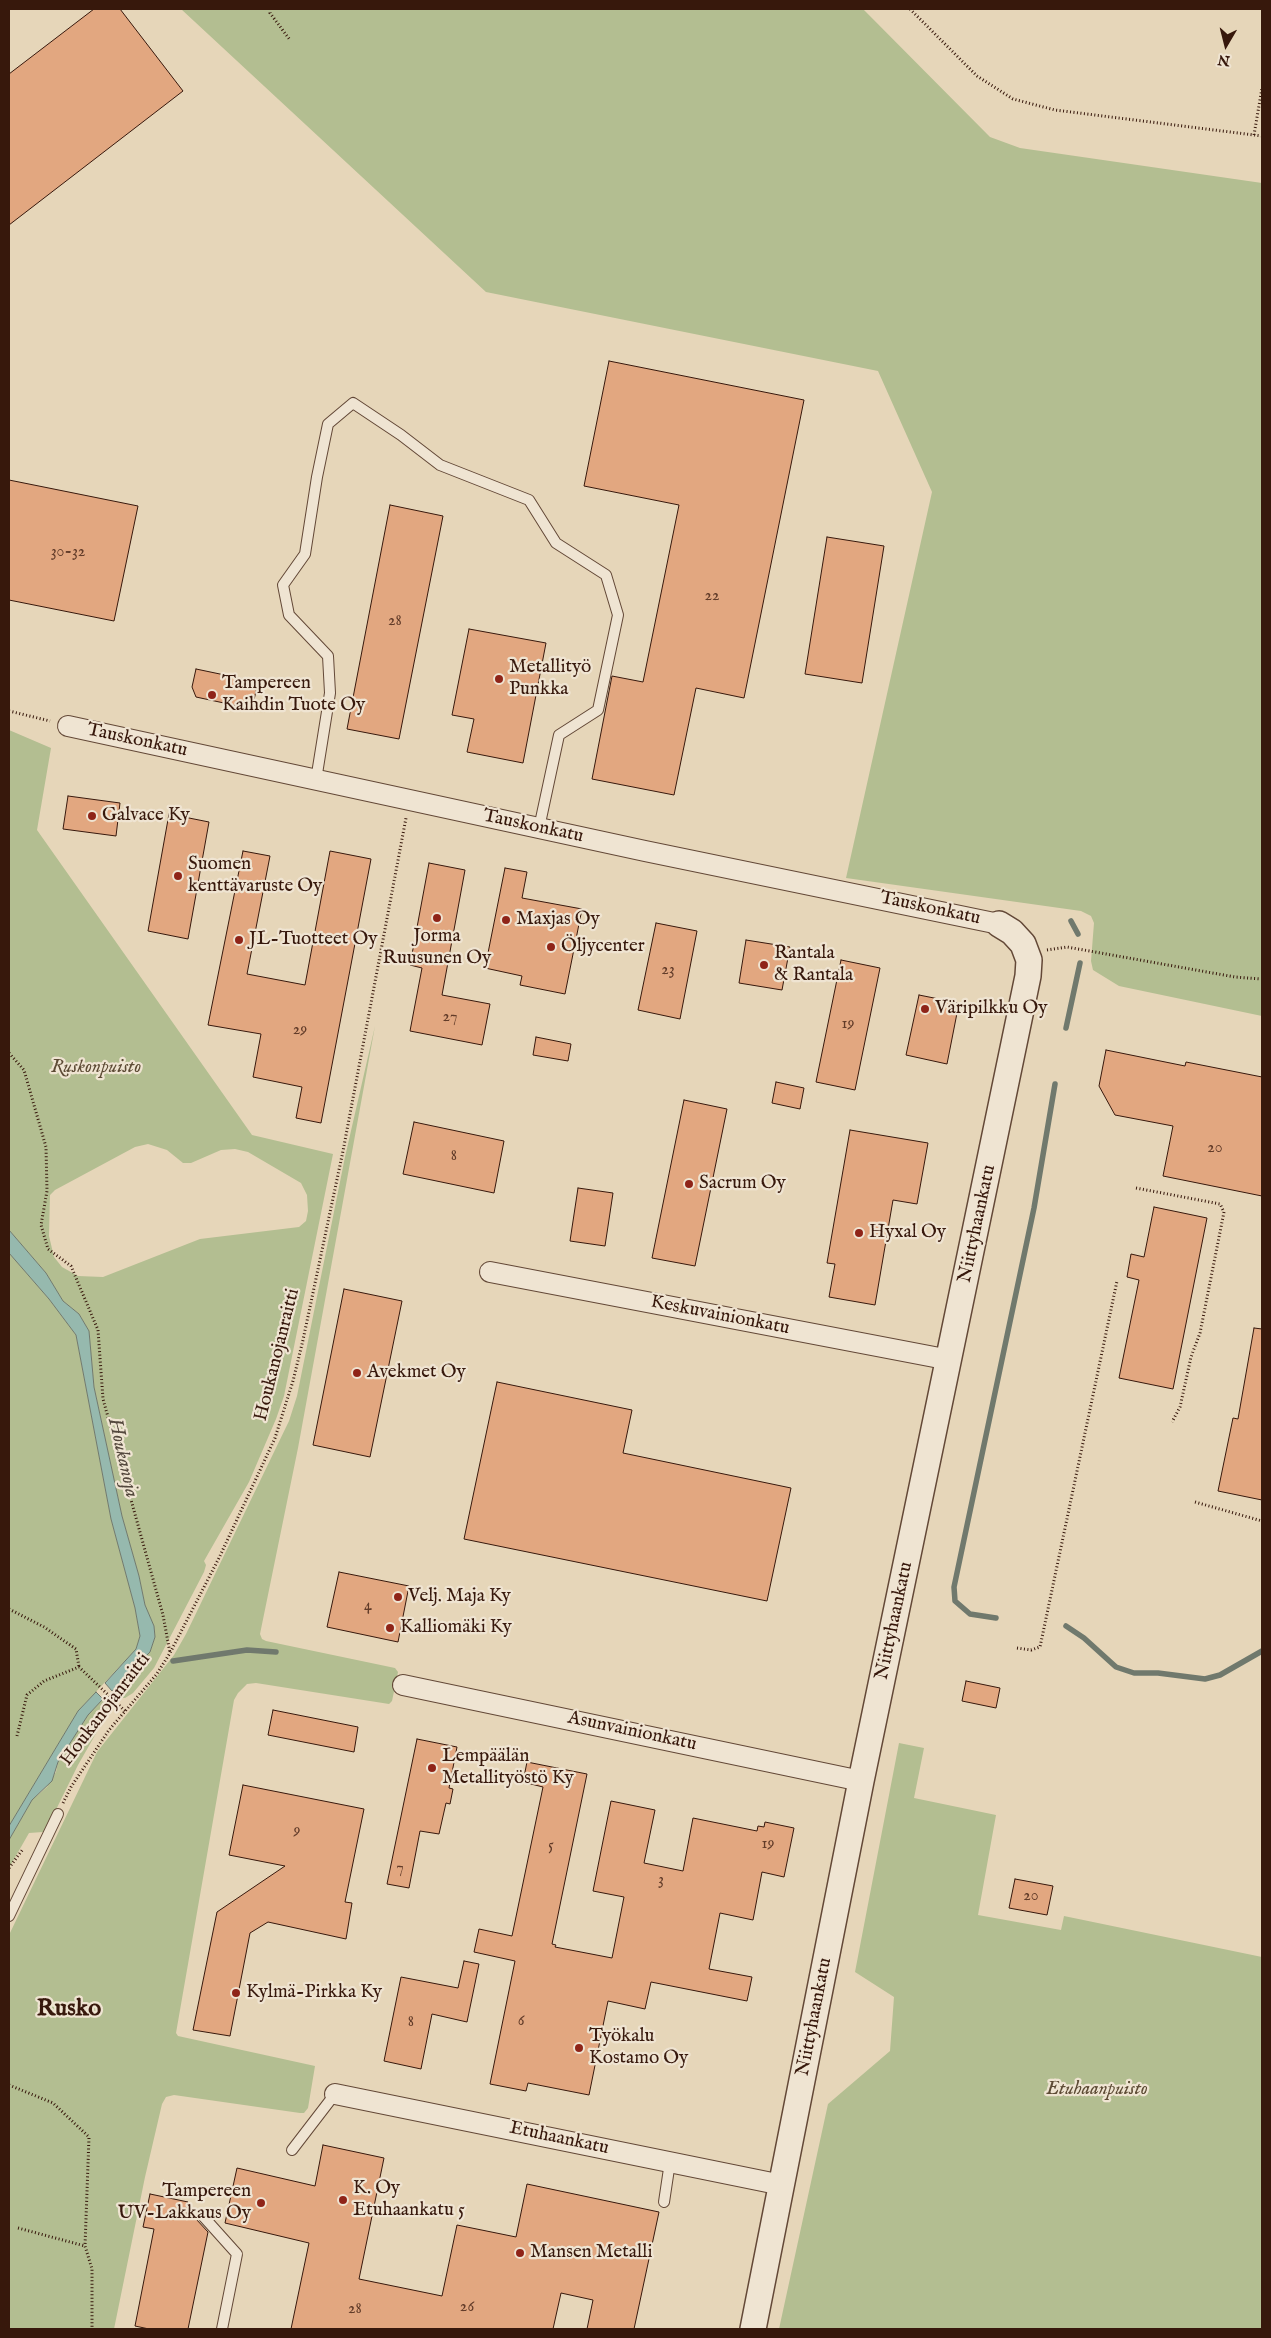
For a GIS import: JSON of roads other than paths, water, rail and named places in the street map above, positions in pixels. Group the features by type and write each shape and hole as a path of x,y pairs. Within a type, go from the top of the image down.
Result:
{"street":[{"name":"Tauskonkatu","path":"68,726 539,828 999,924"},
{"name":"Niittyhaankatu","path":"753,2329 861,1781 950,1360 1028,976 1029,960 1026,953 1012,932 999,924"},
{"name":"Keskuvainionkatu","path":"490,1272 950,1360"},
{"name":"Asunvainionkatu","path":"402,1686 861,1781"},
{"name":"Etuhaankatu","path":"335,2094 782,2185"}],"lane":[{"path":"316,780 330,693 328,656 289,615 283,585 305,554 317,477 328,424 353,403 401,435 440,466 528,500 556,544 606,575 618,615 598,710 559,735 539,828"},
{"path":"9,1916 58,1814"},
{"path":"292,2150 335,2094"},
{"path":"664,2202 670,2162"},
{"path":"202,2215 237,2254 222,2329"}],"water":[{"path":"9,1230 46,1273 63,1301 79,1314 89,1331 94,1387 122,1516 145,1605 154,1626 155,1637 150,1652 112,1691 105,1683 136,1649 140,1636 135,1608 111,1519 76,1335 49,1299 9,1253"},
{"path":"96,1692 103,1699 88,1715 58,1762 52,1781 32,1800 9,1840 9,1826 78,1711"}],"waterway":[{"path":"1071,921 1078,934"},
{"path":"1066,1028 1080,963"},
{"path":"996,1618 970,1614 955,1601 954,1587 1034,1208 1055,1084"},
{"path":"1066,1626 1084,1638 1116,1667 1134,1673 1158,1673 1205,1679 1220,1675 1262,1651"},
{"path":"173,1661 247,1650 276,1652"}],"place":[{"name":"Metallityö Punkka","path":"499,679"},
{"name":"Tampereen Kaihdin Tuote Oy","path":"212,695"},
{"name":"Galvace Ky","path":"92,816"},
{"name":"Suomen kenttävaruste Oy","path":"178,876"},
{"name":"Jorma Ruusunen Oy","path":"437,918"},
{"name":"Maxjas Oy","path":"506,920"},
{"name":"JL-Tuotteet Oy","path":"239,940"},
{"name":"Öljycenter","path":"551,947"},
{"name":"Rantala & Rantala","path":"764,965"},
{"name":"Väripilkku Oy","path":"925,1009"},
{"name":"Sacrum Oy","path":"689,1184"},
{"name":"Hyxal Oy","path":"859,1233"},
{"name":"Avekmet Oy","path":"357,1373"},
{"name":"Velj. Maja Ky","path":"398,1597"},
{"name":"Kalliomäki Ky","path":"390,1628"},
{"name":"Lempäälän Metallityöstö Ky","path":"432,1768"},
{"name":"Kylmä-Pirkka Ky","path":"236,1993"},
{"name":"Työkalu Kostamo Oy","path":"579,2048"},
{"name":"K. Oy Etuhaankatu 5","path":"343,2200"},
{"name":"Tampereen UV-Lakkaus Oy","path":"261,2203"},
{"name":"Mansen Metalli","path":"520,2253"}],"district":[{"name":"Rusko","path":"69,2010"}],"park label":[{"name":"Ruskonpuisto","path":"96,1068"},
{"name":"Etuhaanpuisto","path":"1097,2090"}],"water label":[{"name":"Houkanoja","path":"122,1458"}]}
